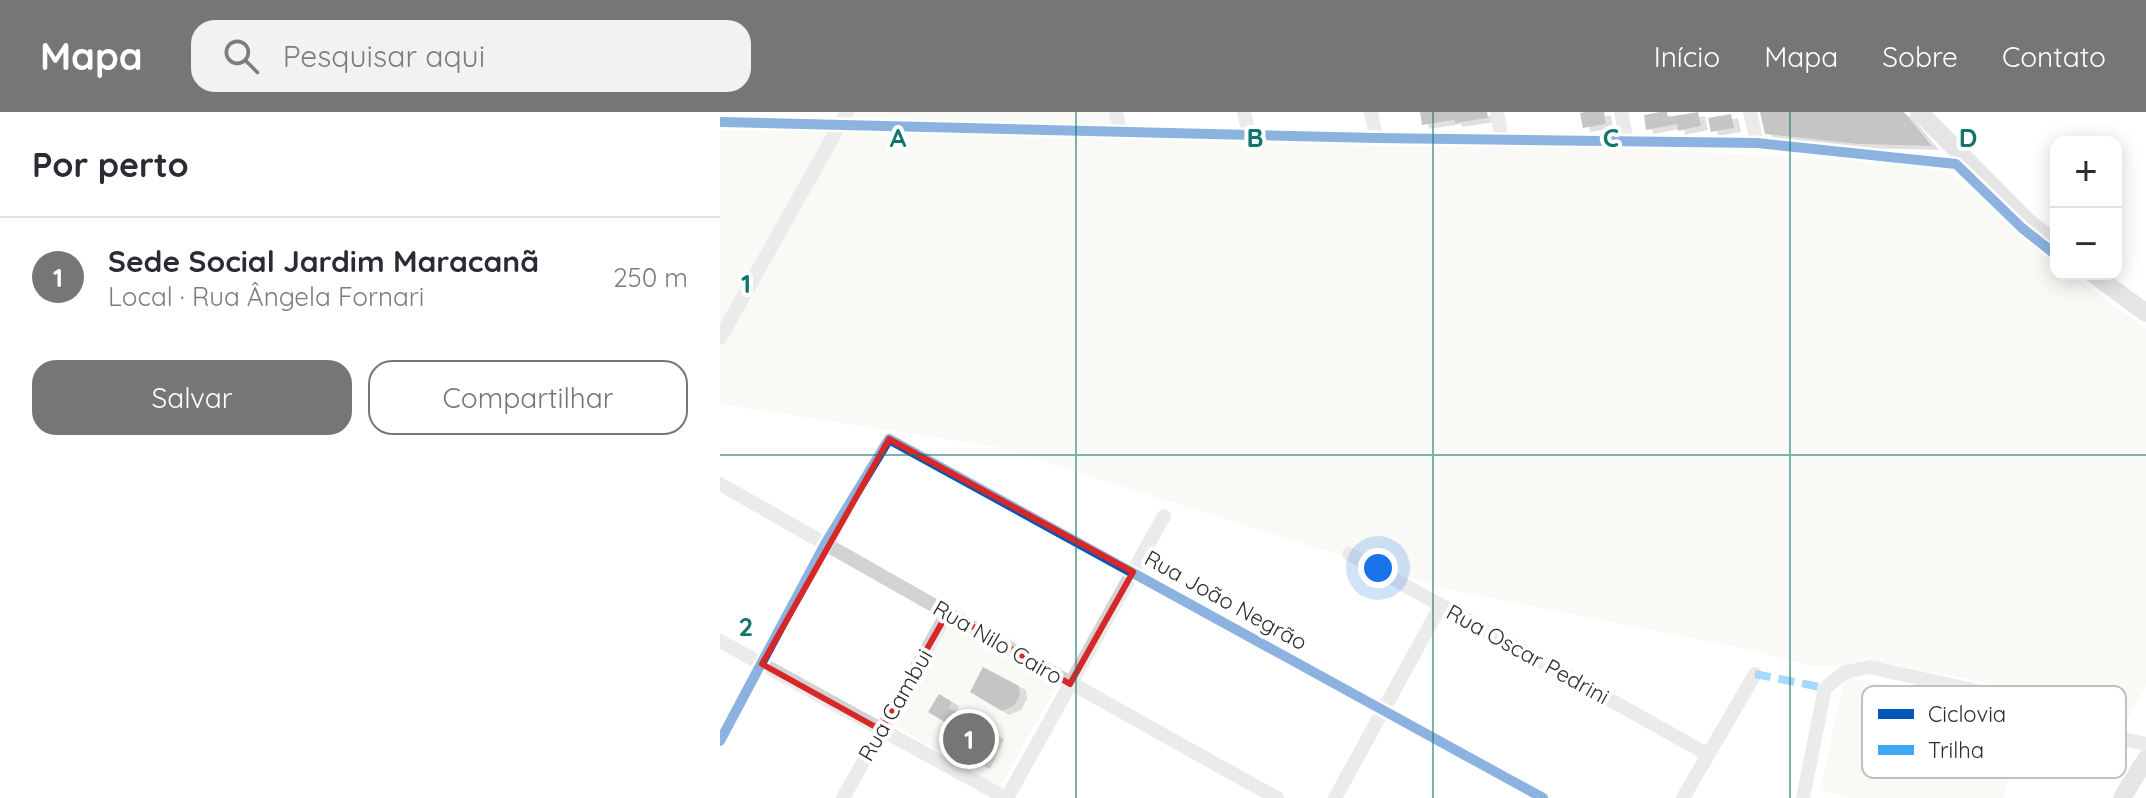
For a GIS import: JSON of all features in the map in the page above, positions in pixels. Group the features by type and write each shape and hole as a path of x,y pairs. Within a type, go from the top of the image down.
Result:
{"main road":[{"path":"1909,112 1956,164 2050,239"},
{"path":"1919,112 2028,222"},
{"path":"1934,112 2050,225"},
{"path":"2101,280 2146,313"},
{"path":"2120,280 2146,298"},
{"path":"2122,798 2146,759"},
{"path":"2133,798 2146,775"}],"street":[{"path":"720,338 847,112"},
{"path":"1116,112 1120,132"},
{"path":"1244,112 1249,135"},
{"path":"1371,112 1376,138"},
{"path":"1497,112 1502,140"},
{"path":"1621,112 1627,142"},
{"path":"1750,112 1757,143"},
{"path":"720,122 1376,138 1757,143 1956,164 2022,228 2050,250"},
{"path":"2089,280 2146,323"},
{"name":"Rua João Negrão","path":"825,544 889,439 1543,798"},
{"name":"Rua Nilo Cairo","path":"720,484 1277,798"},
{"path":"720,641 1006,798 1164,516"},
{"path":"720,741 825,544"},
{"name":"Rua Oscar Pedrini","path":"1349,554 1707,754"},
{"path":"1335,798 1441,605"},
{"name":"Rua Cambui","path":"843,798 948,612"},
{"path":"1807,797 1825,688 1833,680 1845,672 1869,667 1954,686"},
{"path":"1683,798 1755,674"},
{"path":"2126,740 2146,744"}],"highlighted area":[{"path":"889,439 1133,572 1070,684 948,612 881,730 762,664"}],"shaded area":[{"path":"852,112 1112,112 1115,129 847,122"},
{"path":"720,125 1503,141 1930,165 1945,169 2050,258 2050,280 2079,280 2146,329 2146,686 2126,721 2126,686 2003,686 1865,659 1842,666 1809,666 1758,651 1447,589 998,447 720,404"},
{"path":"950,625 1057,685 1001,785 894,725"},
{"path":"1845,676 1890,686 1862,686 1862,778 2008,778 2004,798 1853,798 1820,791"}],"building":[{"path":"1420,112 1487,112 1488,118 1422,125"},
{"path":"1604,112 1606,124 1583,128 1580,113"},
{"path":"1667,112 1668,117 1698,112 1701,126 1678,131 1677,124 1646,130 1644,115"},
{"path":"1760,112 1904,112 1932,146 1858,144 1765,134"},
{"path":"1731,114 1734,128 1711,132 1708,118"},
{"path":"983,667 1019,686 1020,695 1014,706 1002,711 970,692"},
{"path":"939,694 952,702 949,708 997,735 983,765 947,747 948,742 939,737 948,724 928,712"}],"marked path":[{"path":"1755,674 1825,688"}],"cycle path":[{"path":"720,122 1376,138 1757,143 1956,164 2022,228 2050,250"},
{"path":"720,741 825,544 889,439 1543,798"}],"place":[{"name":"Sede Social Jardim Maracanã","path":"969,739"}]}
